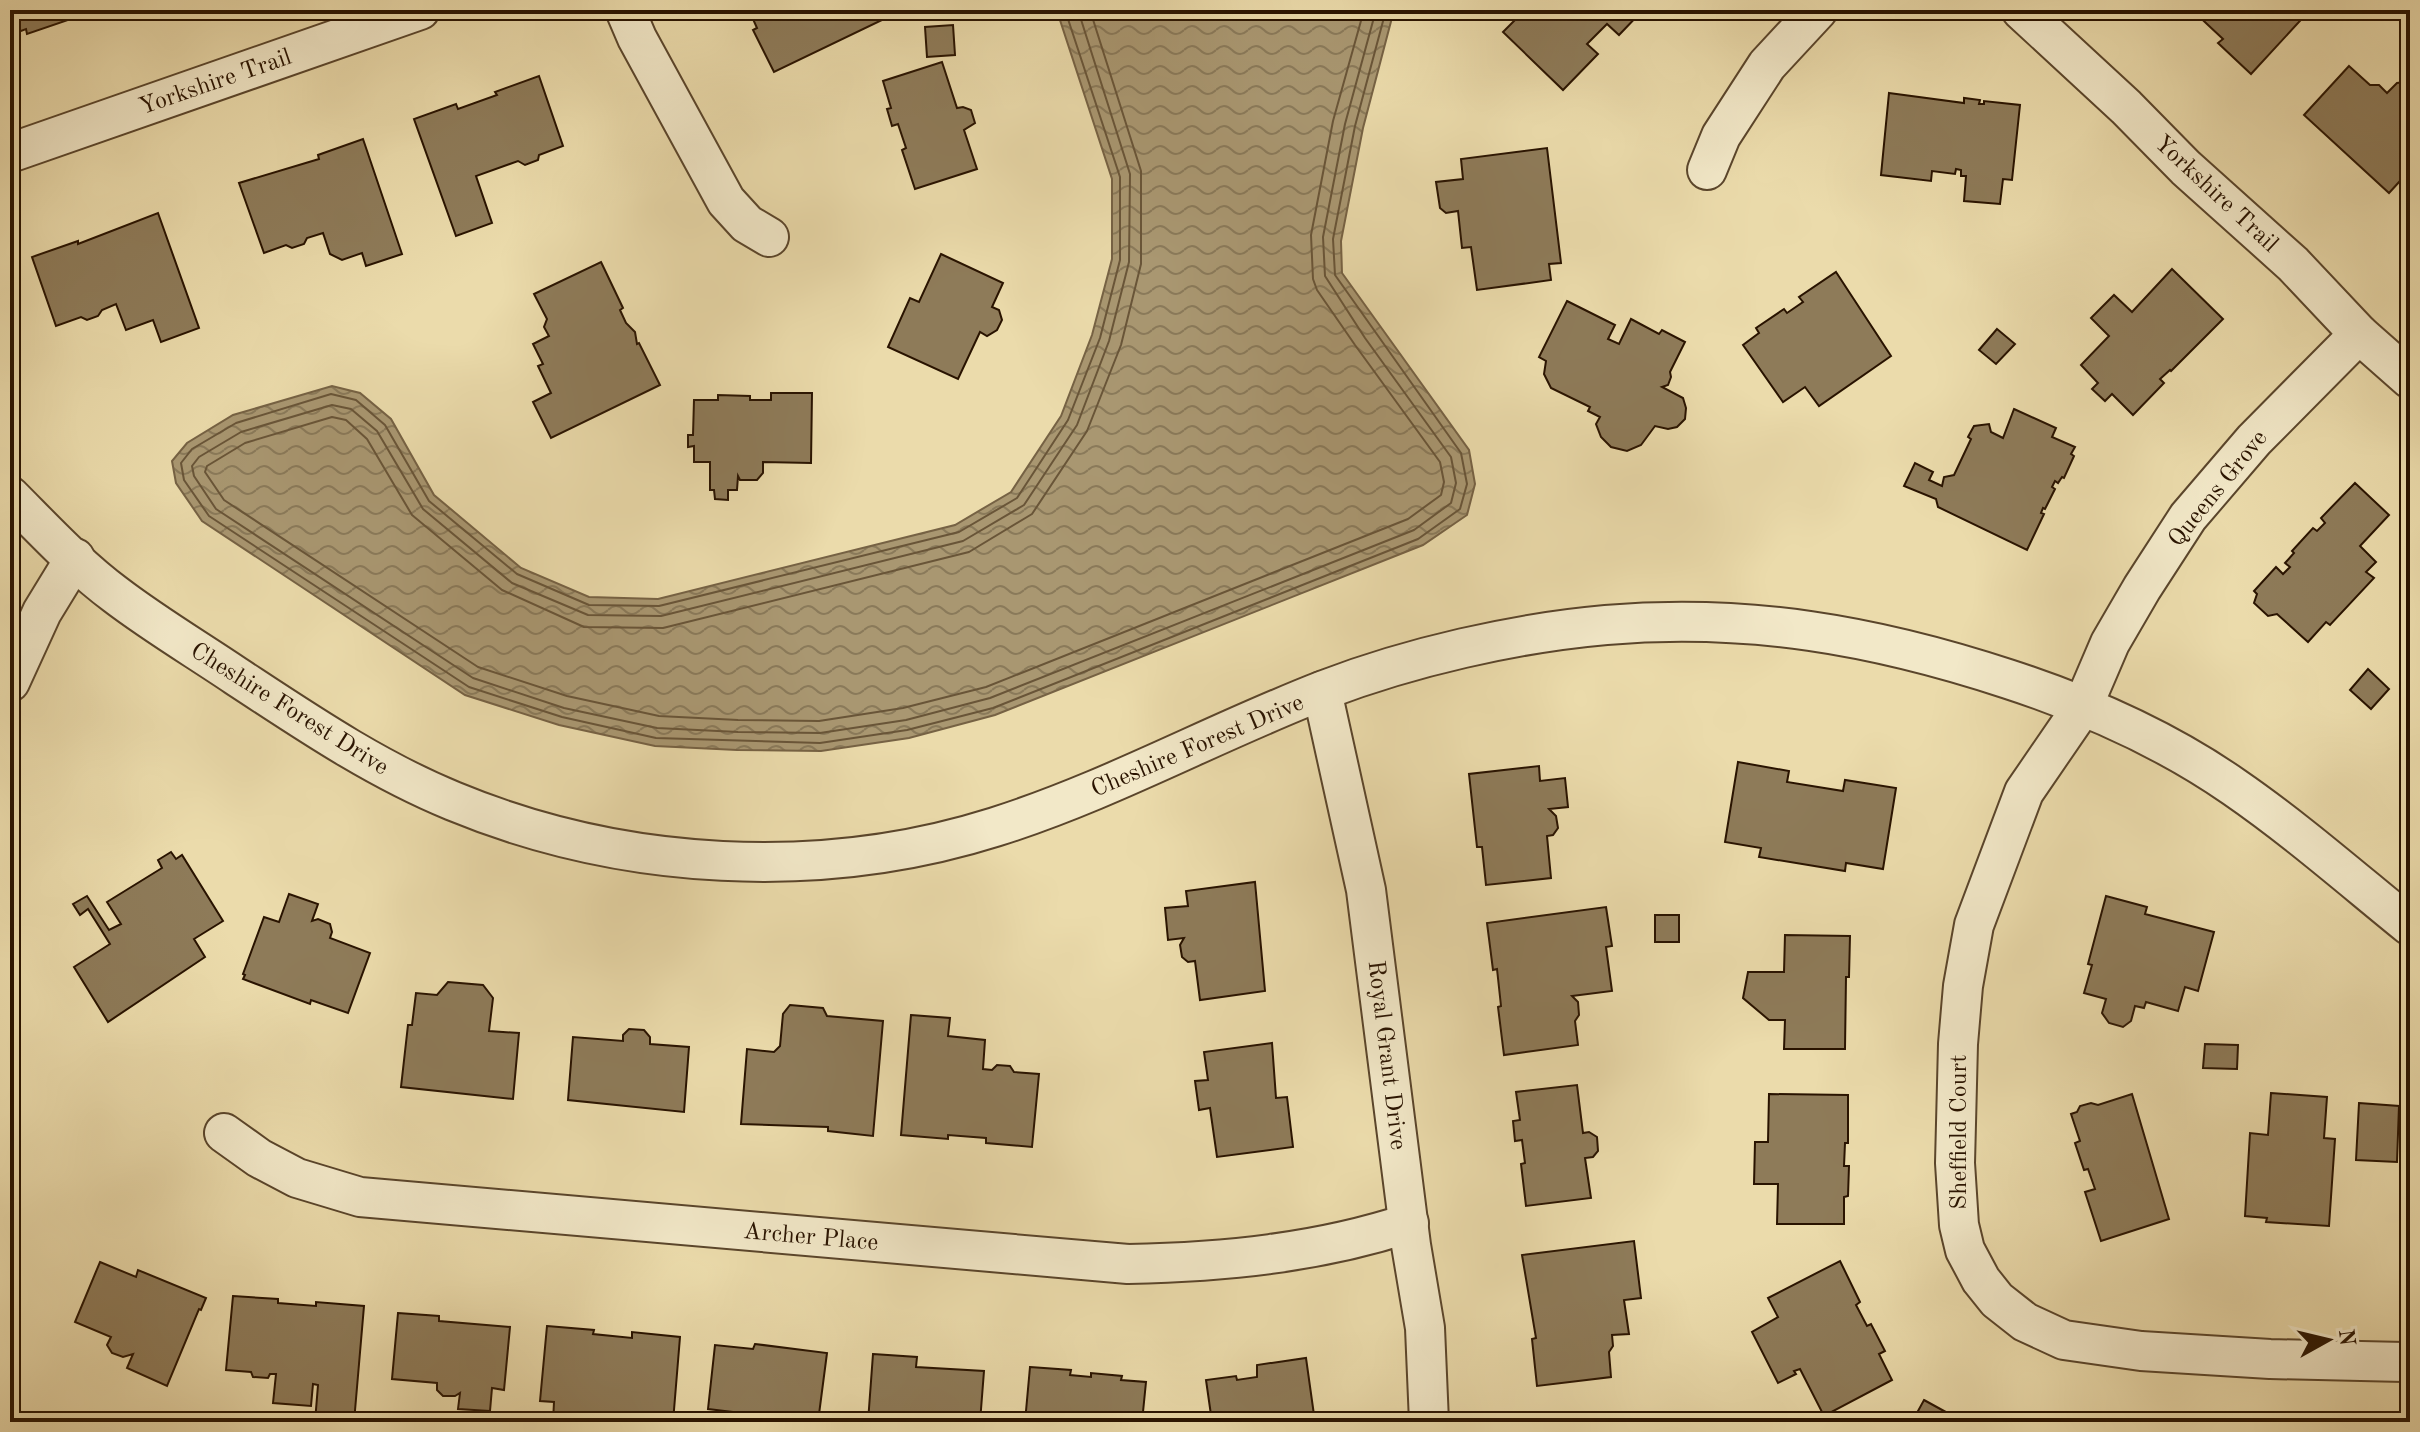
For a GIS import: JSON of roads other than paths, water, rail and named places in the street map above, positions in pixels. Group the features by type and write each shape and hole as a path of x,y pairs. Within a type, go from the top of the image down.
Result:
{"street":[{"name":"Yorkshire Trail","path":"10,153 420,10"},
{"path":"625,10 637,38 726,201 747,224 769,237"},
{"path":"1707,170 1721,136 1767,65 1818,10"},
{"name":"Yorkshire Trail","path":"2021,10 2126,107 2186,168 2293,264 2359,334 2410,379"},
{"name":"Queens Grove","path":"2083,706 2110,643 2188,517 2254,440 2359,334"},
{"name":"Cheshire Forest Drive","path":"10,496 111,592 373,764 451,801 524,828 603,846 681,859 761,862 845,858 922,847 997,827 1105,786 1322,691 1400,664 1477,645 1599,625 1675,620 1792,627 1876,641 1949,660 2083,706 2137,730 2233,786 2410,926"},
{"path":"10,682 42,612 75,558"},
{"name":"Royal Grant Drive","path":"1322,691 1366,890 1425,1328 1429,1422"},
{"name":"Sheffield Court","path":"2083,706 2024,792 1974,925 1963,986 1958,1044 1955,1163 1959,1225 1965,1250 1981,1280 1997,1300 2025,1322 2064,1340 2141,1351 2404,1362"},
{"name":"Archer Place","path":"224,1133 259,1158 297,1178 360,1197 1128,1264 1252,1258 1362,1239 1409,1223"}],"water":[{"path":"1060,10 1394,10 1363,128 1341,241 1342,273 1469,450 1475,484 1467,515 1423,545 995,715 909,738 821,751 737,750 655,746 559,725 465,695 202,521 176,483 172,461 187,443 233,415 332,386 360,393 391,419 434,495 521,568 589,597 658,599 955,525 1011,492 1061,416 1092,335 1112,259 1112,179 1060,20"}]}
